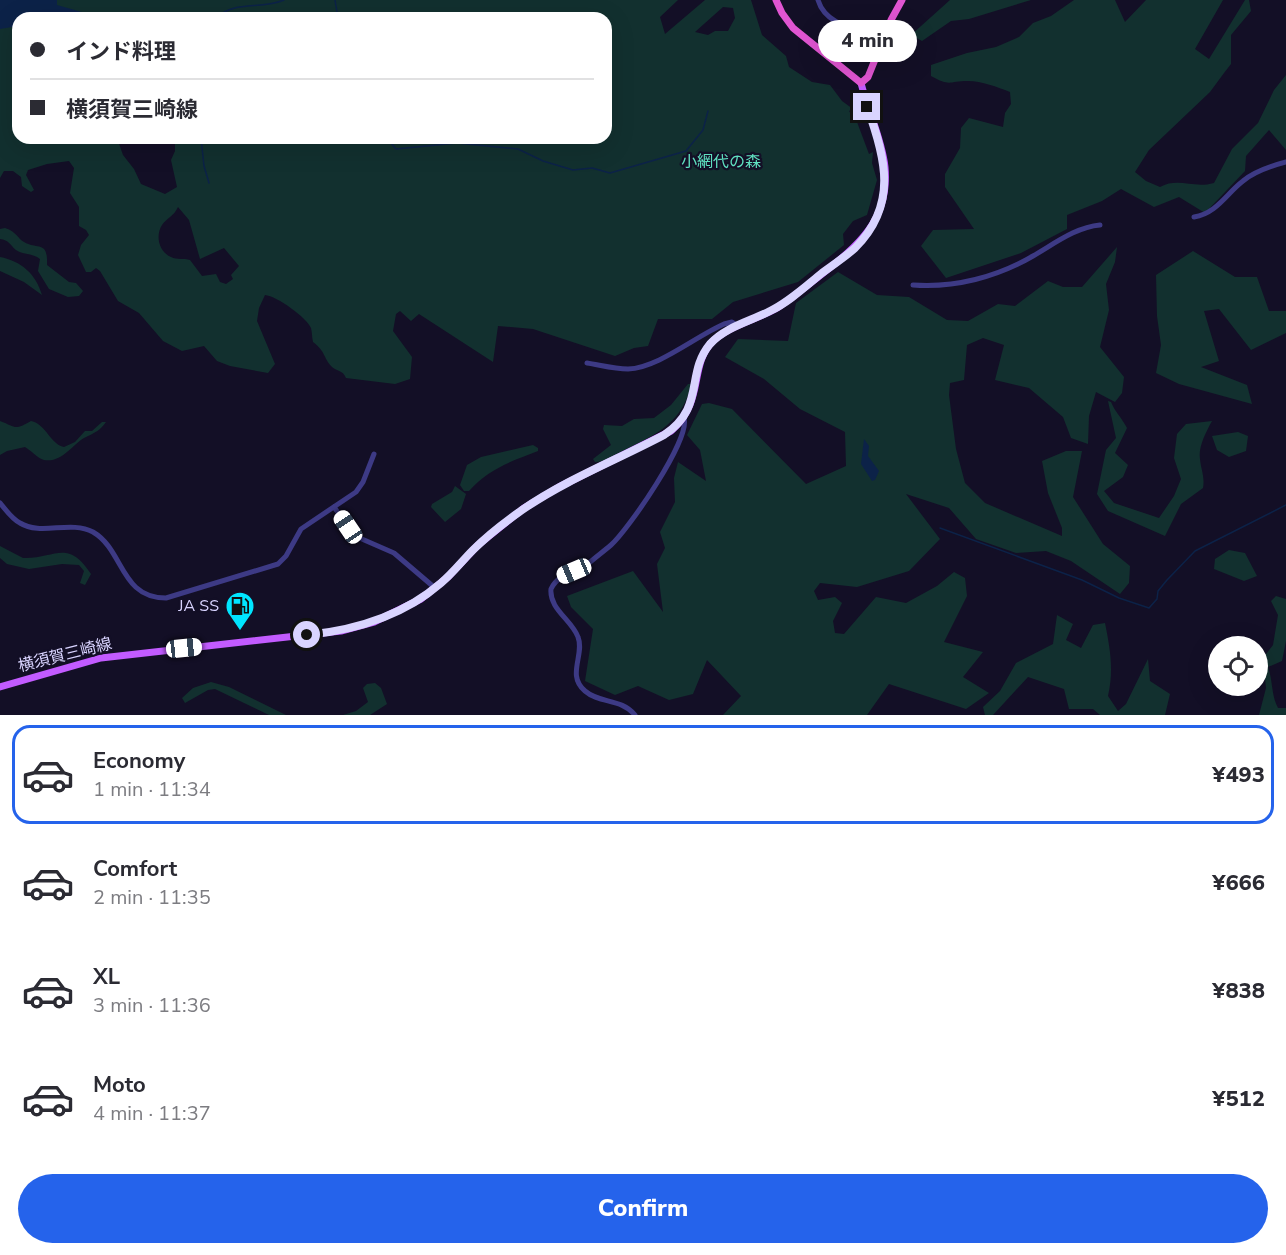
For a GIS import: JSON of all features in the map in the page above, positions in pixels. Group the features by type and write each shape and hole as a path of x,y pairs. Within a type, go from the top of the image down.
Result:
{"highway":[{"path":"776,0 793,28 853,79 861,83 868,77 902,0"}],"main road":[{"name":"横須賀三崎線","path":"0,687 101,658 341,631 372,623 393,614 435,588 478,545 524,508 559,487 664,435 684,418 693,399 702,360 707,349 715,340 738,326 771,311 795,295 852,251 873,225 884,195 885,166 861,83"}],"street":[{"path":"818,0 823,12 830,18 857,31 883,39"},
{"path":"1194,217 1204,215 1217,207 1250,176 1286,162"},
{"path":"913,285 936,285 990,277 1072,234 1090,226 1100,225"},
{"path":"587,363 623,368 642,367 660,360 724,324 732,322 738,326"},
{"path":"634,715 627,707 591,695 580,686 575,672 579,638 553,601 551,589 558,579 601,553 629,526 675,454 685,427 684,418"},
{"path":"0,503 13,519 24,525 34,528 78,527 94,532 104,541 136,588 150,596 163,598 276,566 286,556 301,529 359,488 374,454"},
{"path":"334,507 363,542 394,553 435,588"}],"green space":[{"name":"小網代の森","path":"0,0 678,0 660,17 665,34 705,0 751,0 762,35 786,56 789,67 812,82 830,85 842,101 853,109 849,111 857,122 869,154 873,152 872,163 877,180 867,215 853,221 843,234 844,245 798,282 733,302 712,319 658,319 648,346 634,348 615,356 533,329 498,326 493,362 419,314 411,321 400,311 396,314 393,331 412,357 410,379 395,384 346,378 331,366 313,342 311,328 304,319 284,303 265,295 259,308 257,321 275,364 268,373 230,366 217,361 204,346 182,351 163,341 139,313 118,301 100,271 96,268 91,272 86,272 78,255 81,245 89,235 79,226 79,207 70,193 74,168 69,161 28,170 26,175 34,190 31,192 22,186 21,177 13,171 4,171 0,178","holes":["723,7 733,8 735,18 728,31 715,31 708,35 695,32","178,207 189,220 200,259 224,248 239,266 231,275 233,279 226,284 220,282 216,274 202,276 190,260 173,258 161,248 160,229"]},
{"path":"950,0 1031,0 969,19 951,21 922,41 911,35"},
{"path":"1074,0 1115,0 1125,22 1146,0 1223,0 1195,49 1209,59 1245,0 1249,0 1251,11 1231,35 1231,64 1210,92 1149,150 1135,172 1146,181 1160,187 1174,183 1199,185 1214,183 1232,149 1258,123 1274,90 1286,75 1286,150 1269,130 1246,156 1245,171 1205,213 1179,197 1154,207 1121,189 1102,201 1067,215 1067,229 1021,253 946,278 921,246 933,230 974,229 945,187 945,174 960,148 961,128 969,118 1003,127 1005,113 1011,104 1010,92 979,82 942,81 931,76 931,65 967,53 996,47 1019,37 1033,23 1051,16"},
{"path":"5,228 24,242 44,249 47,265 69,282 76,283 83,291 79,296 68,297 49,289 38,271 40,259 19,252 0,239 0,229"},
{"path":"1117,247 1115,262 1106,284 1109,310 1100,347 1124,377 1122,393 1115,402 1096,392 1089,416 1088,444 1071,438 1063,417 1029,388 995,380 1004,345 983,338 967,345 964,380 950,383 949,395 956,449 965,483 985,503 1062,536 1062,528 1048,493 1042,461 1066,451 1082,451 1073,497 1103,544 1130,566 1129,583 1120,594 1071,561 1046,551 1016,553 976,539 949,508 906,494 940,539 909,571 857,587 820,583 814,591 818,600 835,597 842,603 833,621 835,633 844,634 876,597 906,603 937,586 954,572 965,578 967,596 944,642 983,652 963,677 989,693 966,709 889,684 867,715 723,715 741,696 707,660 693,694 669,700 638,686 615,695 585,681 593,629 571,607 567,596 633,571 663,612 657,564 665,548 660,532 675,502 674,478 678,462 706,481 700,450 687,435 702,404 709,403 732,409 806,484 846,466 845,432 800,409 764,379 725,357 738,339 788,341 796,303 838,272 877,295 909,297 947,320 968,321 998,304 1015,306 1048,281 1063,287 1082,287"},
{"path":"1193,251 1235,277 1257,277 1269,311 1286,311 1286,333 1251,350 1219,309 1204,311 1219,361 1201,367 1247,385 1252,404 1179,384 1156,373 1161,345 1157,316 1156,275"},
{"path":"0,257 15,262 27,270 36,281 42,295 24,282 0,271"},
{"path":"688,384 691,384 682,408 667,425 607,459 595,462 593,459 611,445 603,429 604,425 622,426 634,419 654,418 671,405"},
{"path":"1108,401 1111,402 1127,428 1115,453 1128,465 1123,477 1104,491 1114,503 1159,518 1174,496 1181,479 1174,458 1177,434 1186,424 1212,421 1200,450 1203,488 1181,504 1165,536 1108,511 1097,494 1106,450 1116,438"},
{"path":"0,421 15,427 31,421 36,423 55,442 64,447 75,442 85,431 92,431 102,422 106,422 99,430 61,456 44,460 25,447 0,455"},
{"path":"1238,432 1248,436 1246,451 1229,457 1217,450 1212,436"},
{"path":"533,445 538,448 538,451 492,471 469,491 464,491 460,485 467,465 481,457"},
{"path":"455,486 466,494 461,509 445,522 431,507 432,504 452,492"},
{"path":"0,546 23,558 68,553 83,563 91,574 85,585 80,583 84,571 79,565 62,564 29,569 7,564 0,558"},
{"path":"1229,550 1245,553 1257,576 1244,581 1214,569 1215,559"},
{"path":"1276,596 1286,599 1286,641 1282,661 1268,667 1268,652 1273,645 1278,615 1271,601"},
{"path":"1057,615 1073,624 1066,640 1081,648 1093,625 1105,623 1111,668 1108,696 1118,711 1126,704 1148,659 1150,681 1170,694 1165,715 1100,715 1093,709 1069,709 1064,689 1028,677 993,715 985,715 983,707 1000,691 1016,663 1053,644"},
{"path":"1268,667 1276,703 1278,708 1286,708 1286,715 1259,715 1264,696 1268,696"},
{"path":"211,682 229,687 286,715 269,715 215,689 208,690 185,703 182,698 193,688"},
{"path":"375,683 381,688 387,704 370,715 343,715 356,711 368,702 363,688 367,684"}],"water":[{"path":"0,0 57,0 57,5 82,12 12,12 12,27 0,29"},
{"path":"864,439 869,446 868,456 879,471 875,480 872,481 861,464"}],"waterway":[{"path":"223,12 239,7 284,0"},
{"path":"335,0 337,12"},
{"path":"467,144 518,149 543,161 573,170 592,168 610,173 686,151 703,130 708,111"},
{"path":"202,144 209,183"},
{"path":"392,144 396,149 447,144"},
{"path":"940,528 1082,580 1119,598 1149,608 1157,599 1158,591 1195,551 1286,505"}],"place":[{"name":"JA SS","path":"240,632"}],"route":[{"path":"307,635 341,631 374,622 415,603 448,577 478,545 524,508 559,487 664,435 678,425 691,406 702,360 711,343 726,332 783,304 852,251 873,225 882,204 885,166 867,107"}]}
